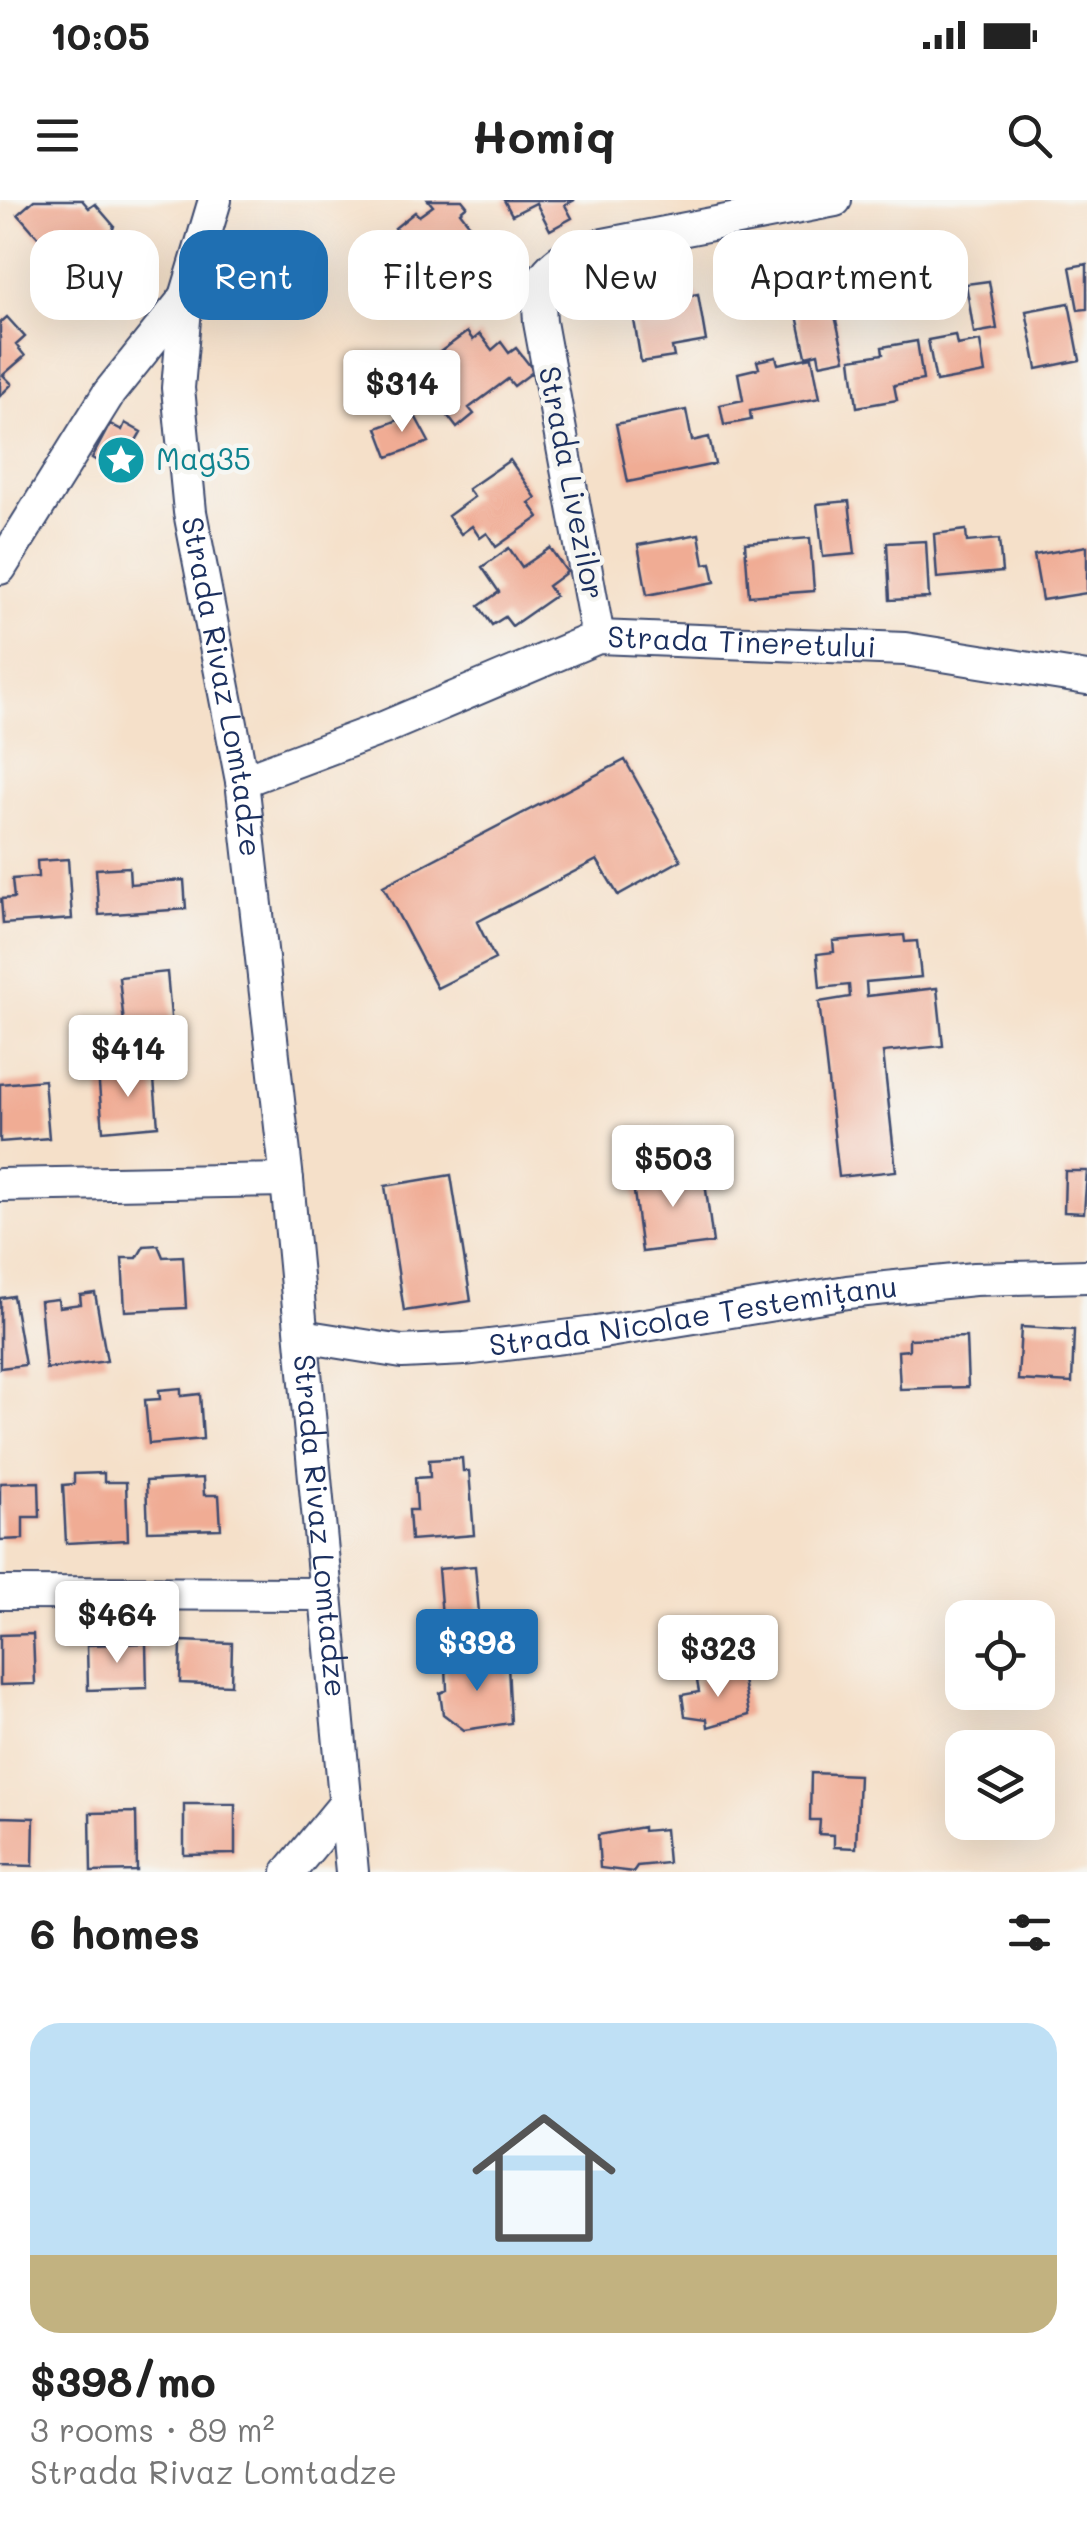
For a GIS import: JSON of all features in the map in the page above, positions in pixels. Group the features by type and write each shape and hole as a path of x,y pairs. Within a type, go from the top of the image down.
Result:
{"street":[{"name":"Strada Rivaz Lomtadze","path":"203,230 215,200"},
{"name":"Strada Livezilor","path":"598,637 540,322 538,290 544,278 551,266 578,250 835,200"},
{"path":"1,563 110,394 179,306"},
{"name":"Strada Rivaz Lomtadze","path":"184,320 178,388 183,453 190,512 242,782 302,1336 352,1872"},
{"name":"Strada Tineretului","path":"242,782 386,727 598,637 905,649 1087,678"},
{"path":"0,1184 286,1180"},
{"name":"Strada Nicolae Testemițanu","path":"302,1336 402,1352 465,1348 596,1333 847,1292 974,1279 1087,1276"},
{"path":"0,1593 326,1594"},
{"path":"289,1872 346,1803"}],"building":[{"path":"34,200 82,200 89,208 95,204 114,226 113,230 32,230 18,214"},
{"path":"428,200 462,200 467,206 460,212 474,230 395,228 415,212 419,216 433,206"},
{"path":"504,200 575,200 565,205 572,218 550,230 536,203 512,215"},
{"path":"1087,264 1087,309 1078,310 1070,267"},
{"path":"989,281 997,329 974,333 968,284"},
{"path":"698,294 706,341 672,347 674,357 641,362 634,320 693,320 693,295"},
{"path":"1069,303 1080,360 1037,369 1026,311"},
{"path":"7,317 25,337 16,345 25,356 3,375 12,384 0,396 0,323"},
{"path":"798,320 836,320 845,359 820,364 818,353 806,356"},
{"path":"467,332 473,340 480,334 492,350 501,342 509,353 516,348 534,371 514,386 508,379 469,408 474,414 457,428 444,411 451,405 439,390 458,376 440,352"},
{"path":"955,335 957,345 980,341 985,373 936,382 928,340"},
{"path":"917,341 923,380 894,385 897,400 857,407 851,359 883,354 882,347"},
{"path":"776,357 778,364 812,357 820,398 750,411 751,420 724,425 720,405 743,400 738,373 759,368 757,361"},
{"path":"686,410 692,441 709,437 715,464 628,482 616,424"},
{"path":"414,414 429,442 388,457 377,428"},
{"path":"125,423 141,432 134,444 140,447 124,476 92,458 110,424 122,430"},
{"path":"510,460 536,498 529,503 539,517 496,547 487,533 480,538 472,526 461,534 448,516 474,497 468,489"},
{"path":"849,501 855,554 823,557 817,504"},
{"path":"966,530 967,542 999,539 1002,572 937,578 934,534"},
{"path":"699,534 704,564 711,563 715,582 647,595 638,545"},
{"path":"810,538 814,591 749,596 745,543"},
{"path":"926,541 929,598 890,600 887,543"},
{"path":"1087,546 1087,593 1042,600 1034,555"},
{"path":"509,548 522,567 550,548 567,572 548,586 555,596 512,626 505,617 492,625 479,606 499,592 482,567"},
{"path":"625,760 681,860 618,895 597,860 477,922 495,959 437,988 383,886"},
{"path":"68,859 72,919 3,924 1,899 14,898 12,879 38,877 37,861"},
{"path":"129,867 130,884 184,880 186,909 99,915 96,869"},
{"path":"904,935 905,942 917,941 921,977 866,982 867,996 937,988 943,1046 883,1052 896,1171 839,1177 819,1002 850,997 849,985 820,988 817,954 834,952 833,941"},
{"path":"167,972 172,1028 125,1033 119,977"},
{"path":"153,1068 158,1126 103,1131 98,1073"},
{"path":"44,1080 49,1138 0,1142 0,1084"},
{"path":"703,1167 713,1243 642,1252 632,1177"},
{"path":"1065,1171 1087,1171 1084,1213 1064,1212"},
{"path":"451,1175 471,1301 404,1311 385,1186"},
{"path":"158,1245 163,1257 183,1256 186,1308 125,1311 122,1258 137,1258 144,1246"},
{"path":"95,1293 107,1361 46,1369 40,1301 58,1299 59,1307 81,1304 80,1295"},
{"path":"13,1296 25,1365 0,1368 0,1298"},
{"path":"1021,1327 1074,1330 1072,1383 1018,1380"},
{"path":"966,1337 968,1387 900,1389 898,1351 909,1350 909,1339"},
{"path":"181,1388 181,1396 200,1394 203,1439 149,1444 145,1400 160,1399 159,1390"},
{"path":"462,1458 463,1471 469,1471 474,1535 411,1540 409,1510 417,1510 415,1478 430,1477 429,1460"},
{"path":"104,1473 104,1482 126,1482 128,1540 66,1543 63,1485 74,1484 74,1474"},
{"path":"203,1478 204,1495 219,1495 221,1529 148,1531 146,1481"},
{"path":"39,1482 40,1517 23,1517 23,1539 0,1540 0,1483"},
{"path":"475,1566 479,1613 442,1616 438,1569"},
{"path":"33,1634 35,1684 0,1685 0,1635"},
{"path":"181,1641 232,1643 231,1685 180,1683"},
{"path":"146,1643 147,1688 88,1690 87,1645"},
{"path":"497,1658 498,1665 508,1665 511,1723 464,1730 443,1714 440,1693 447,1690 446,1666 455,1665 455,1660"},
{"path":"724,1671 726,1677 742,1674 749,1715 708,1727 707,1719 685,1716 682,1695 699,1692 697,1681"},
{"path":"811,1773 859,1775 856,1848 834,1847 834,1835 819,1834 820,1820 810,1820"},
{"path":"184,1804 235,1804 235,1854 184,1855"},
{"path":"136,1812 137,1871 91,1872 90,1813"},
{"path":"0,1817 34,1818 33,1866 0,1865"},
{"path":"643,1827 643,1831 665,1829 668,1863 637,1866 633,1872 600,1868 598,1835"}],"place":[{"name":"Mag35","path":"121,460"}]}
